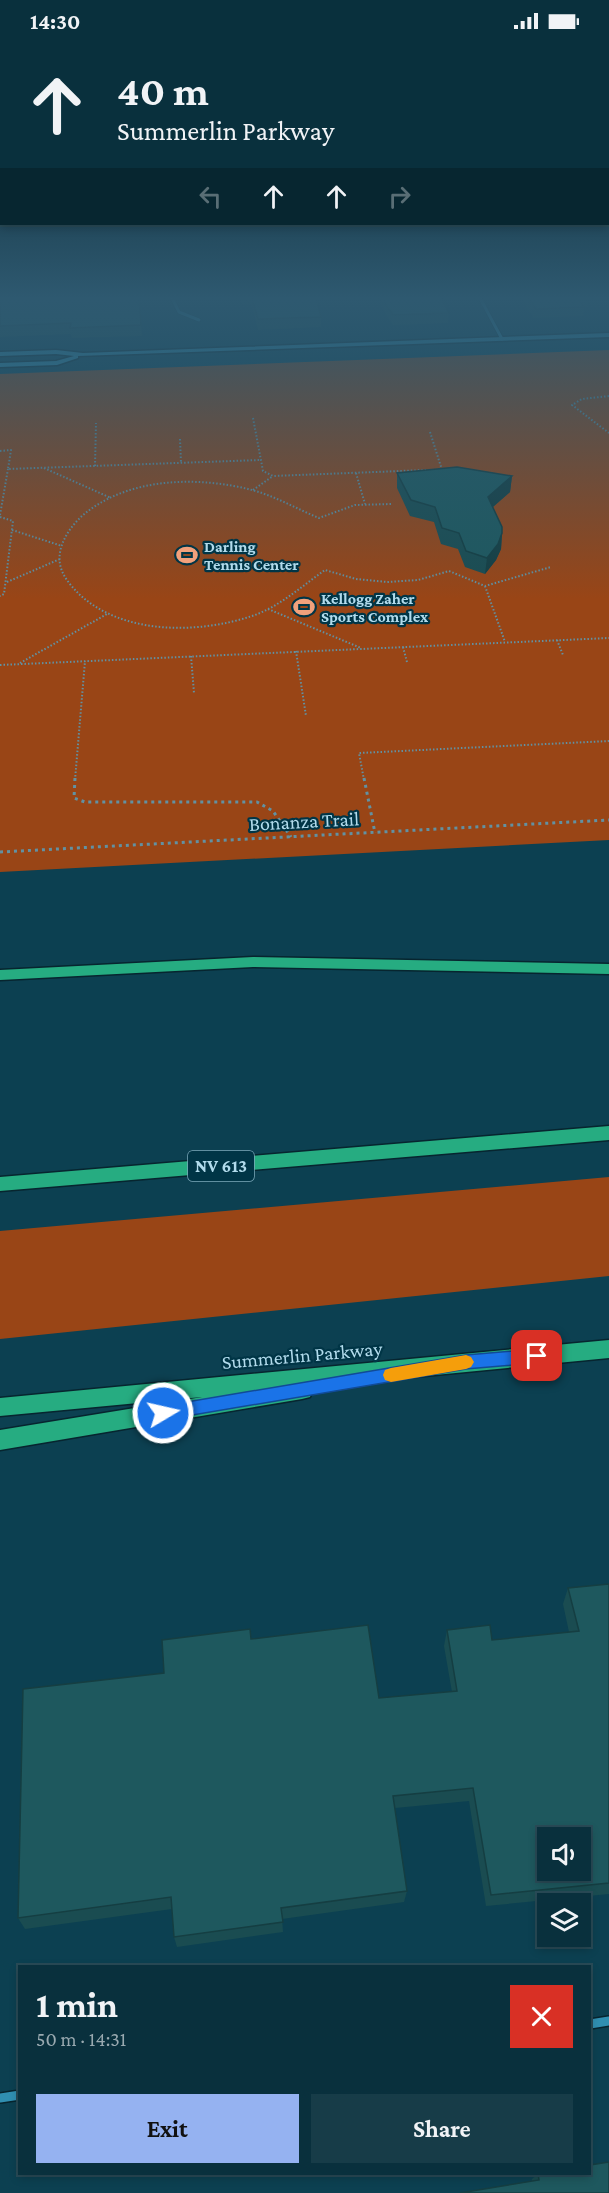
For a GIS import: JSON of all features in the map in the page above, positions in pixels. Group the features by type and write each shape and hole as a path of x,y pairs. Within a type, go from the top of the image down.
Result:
{"highway":[{"path":"0,975 253,962 609,969"},
{"name":"NV 613","path":"0,1184 609,1133"},
{"name":"Summerlin Parkway","path":"0,1407 609,1350"},
{"path":"0,1440 466,1362"}],"street":[{"path":"591,2024 609,2021"},
{"path":"0,2098 18,2095"}],"path":[{"path":"588,398 572,405 609,433"},
{"path":"253,418 263,471 273,476 444,470 430,432"},
{"path":"95,466 96,423"},
{"path":"180,439 181,463"},
{"path":"0,451 11,450 0,516 13,521 4,594 0,596"},
{"path":"8,469 261,460"},
{"path":"43,468 111,499"},
{"path":"356,473 365,504"},
{"path":"252,490 273,476"},
{"path":"391,504 344,507 318,518 252,490 190,482 148,486 111,499 75,523 62,546 60,560 71,586 82,599 108,614 145,624 192,628 232,622 267,609 325,570 362,581 389,582 425,579 449,571 484,586 550,567"},
{"path":"12,530 62,546"},
{"path":"6,582 60,560"},
{"path":"484,586 506,642"},
{"path":"267,609 363,648"},
{"path":"19,664 108,614"},
{"path":"0,665 609,638"},
{"path":"557,640 563,655"},
{"path":"403,647 407,662"},
{"path":"296,651 306,716"},
{"path":"191,656 194,693"},
{"path":"86,661 78,728 74,798 85,802 257,802 273,811 291,837"},
{"path":"375,833 360,753 609,741"},
{"name":"Bonanza Trail","path":"0,852 609,820"}],"shaded area":[{"name":"Kellogg Zaher Sports Complex","path":"0,398 609,398 609,840 0,872"},
{"path":"609,1177 609,1276 0,1339 0,1231"}],"building":[{"path":"457,467 512,476 488,497 502,527 502,533 498,544 487,558 466,551 459,533 442,528 435,507 411,500 397,473"},
{"path":"609,1584 609,1883 491,1895 473,1788 393,1796 407,1891 281,1908 283,1922 174,1937 171,1897 18,1918 23,1689 164,1673 162,1640 250,1629 251,1639 368,1625 379,1698 457,1691 447,1630 490,1625 492,1640 579,1631 568,1588"},
{"path":"609,2162 609,2193 460,2193 539,2180 538,2175 591,2175 591,2165"}],"slow traffic":[{"path":"391,1375 466,1362"}],"place":[{"name":"Darling Tennis Center","path":"187,555"},
{"name":"Kellogg Zaher Sports Complex","path":"304,607"}],"route":[{"path":"163,1413 466,1362 537,1356"}]}
